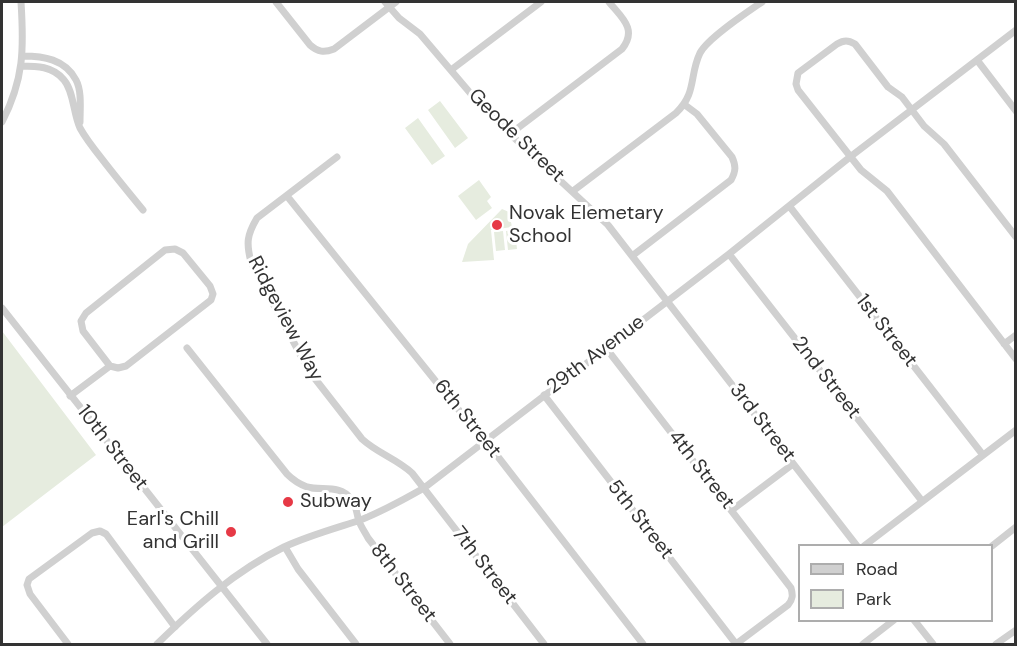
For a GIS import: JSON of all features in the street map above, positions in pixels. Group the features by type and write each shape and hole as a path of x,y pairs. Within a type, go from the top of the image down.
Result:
{"street":[{"path":"2,123 12,102 23,56 21,2"},
{"path":"276,2 310,45 316,50 325,52 334,49 387,4 396,2"},
{"path":"451,70 541,2"},
{"path":"510,134 622,49 628,41 627,26 609,2"},
{"path":"744,2 750,10"},
{"path":"573,191 686,105 701,50 762,2"},
{"name":"Geode Street","path":"387,4 399,18 420,34 477,101 608,225 667,301"},
{"name":"29th Avenue","path":"157,645 221,586 265,557 308,537 382,511 424,488 1016,30"},
{"path":"1016,237 944,144 924,126 902,98 888,87 855,44 850,41 837,44 798,73 796,79 798,90 850,158 887,191 1016,359"},
{"path":"23,56 40,56 55,60 76,80 80,127"},
{"path":"977,60 1016,111"},
{"path":"21,66 37,66 51,70 63,79 69,88 80,127 91,145 143,210"},
{"path":"632,256 731,180 735,173 732,157 697,114 686,105"},
{"name":"Ridgeview Way","path":"337,157 257,218 247,243 251,262 309,371 362,439 369,446 403,465 424,488"},
{"name":"6th Street","path":"287,196 458,410 485,440 643,645"},
{"name":"1st Street","path":"789,207 983,455"},
{"path":"175,249 183,253 210,286 213,294 211,300 126,366 118,368 110,366 82,331 81,321 86,313 165,250 175,249"},
{"name":"2nd Street","path":"729,254 922,501"},
{"name":"3rd Street","path":"667,301 855,544"},
{"name":"10th Street","path":"2,308 267,645"},
{"path":"1004,344 1016,335"},
{"name":"8th Street","path":"187,348 296,483 309,488 335,489 351,498 368,538 450,645"},
{"name":"4th Street","path":"606,348 791,588 792,600 788,605 736,645"},
{"path":"70,396 110,366"},
{"name":"5th Street","path":"544,395 736,645"},
{"path":"867,544 1016,430"},
{"path":"732,510 793,464"},
{"name":"7th Street","path":"424,488 544,645"},
{"path":"993,545 1016,527"},
{"path":"68,645 30,594 27,585 29,579 92,532 100,531 106,534 175,627"},
{"path":"285,547 298,569 356,645"},
{"path":"863,645 893,622"},
{"path":"915,622 933,645"},
{"path":"996,645 1016,630"}],"green space":[{"path":"440,101 468,138 455,148 428,110"},
{"path":"418,118 445,156 432,165 405,128"},
{"path":"479,180 491,197 487,201 492,208 476,220 458,196"},
{"path":"502,209 509,212 512,227 491,230 494,260 462,262 468,244"},
{"path":"515,230 517,249 508,250 506,231"},
{"path":"503,231 505,250 496,251 494,232"},
{"path":"2,331 96,455 2,527"}],"place":[{"name":"Novak Elemetary School","path":"497,225"},
{"name":"Subway","path":"288,502"},
{"name":"Earl's Chill and Grill","path":"231,532"}]}
